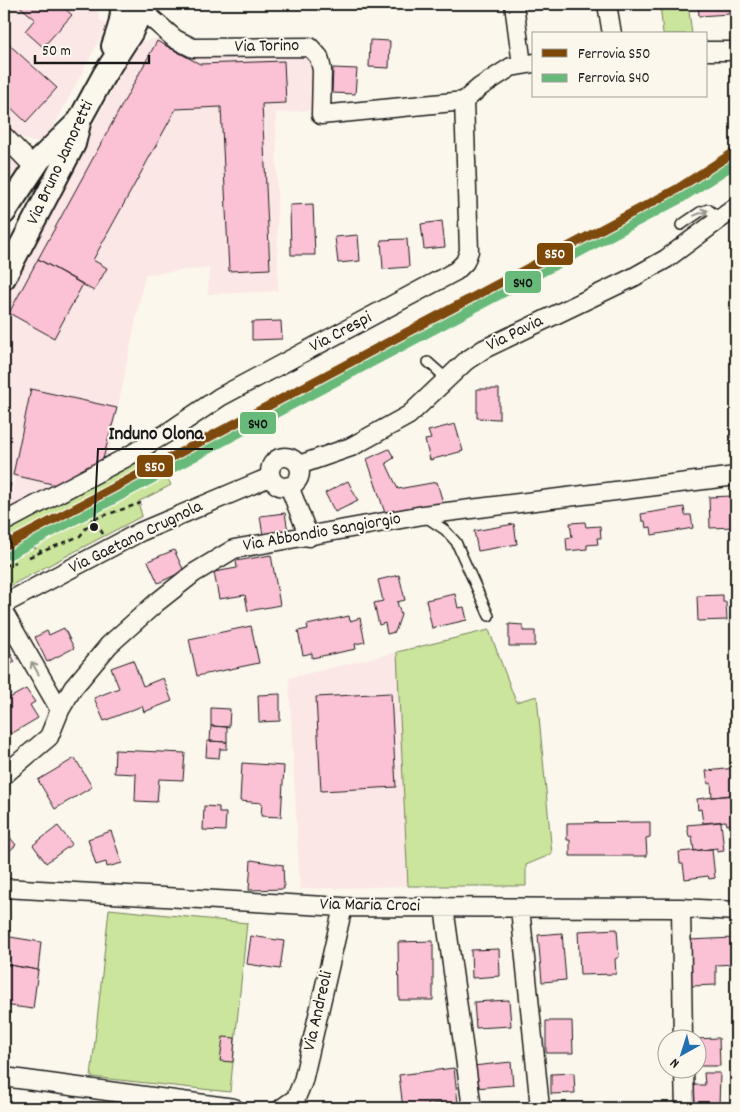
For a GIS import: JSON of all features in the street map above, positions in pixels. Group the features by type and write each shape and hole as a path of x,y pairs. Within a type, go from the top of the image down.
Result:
{"street":[{"path":"464,101 480,87 511,67 528,64 514,4"},
{"path":"607,4 612,32"},
{"name":"Via Bruno Jamoretti","path":"4,271 74,144 80,119 104,75 120,29 122,13 136,6"},
{"name":"Via Torino","path":"136,6 175,40 193,48 310,47 319,57 322,70 321,115 464,101"},
{"path":"708,51 736,52"},
{"name":"Via Crespi","path":"14,526 167,433 220,397 456,271 464,262 469,251 464,101"},
{"path":"4,213 40,159 80,119"},
{"path":"4,136 30,174 37,181 36,193 4,271"},
{"path":"4,229 22,195 30,174"},
{"name":"Via Pavia","path":"299,465 351,447 381,432 409,415 466,361 484,349 632,278 666,259 736,207"},
{"path":"282,456 289,457 299,465 298,478 289,486 278,486 270,477 269,470 271,464 282,456"},
{"name":"Via Abbondio Sangiorgio","path":"4,775 49,737 60,710 73,688 109,645 156,603 194,573 234,549 423,515 736,476"},
{"name":"Via Gaetano Crugnola","path":"4,604 140,532 270,477"},
{"path":"289,486 309,537"},
{"path":"4,613 60,710"},
{"name":"Via Maria Croci","path":"4,888 343,907 680,908 736,910"},
{"name":"Via Andreoli","path":"282,1108 296,1098 304,1080 343,907"},
{"path":"444,907 472,1108"},
{"path":"520,908 540,1108"},
{"path":"680,908 684,1030"},
{"path":"4,1077 234,1108"},
{"path":"684,1080 685,1108"}],"lane":[{"path":"681,225 700,212 708,210 721,219"},
{"path":"428,362 447,379"},
{"path":"423,515 445,530 456,542 489,616"}],"path":[{"path":"29,557 80,536 130,471"},
{"path":"94,519 141,503"},
{"path":"94,519 103,534"},
{"path":"14,526 14,541"},
{"path":"14,526 26,536 30,544 42,552"},
{"path":"4,548 9,542"},
{"path":"4,566 16,562"}],"shaded area":[{"path":"4,4 96,4 100,20 107,25 46,141 32,142 18,136 4,121"},
{"path":"162,37 304,52 311,60 311,110 276,113 278,291 208,294 209,268 145,274 106,466 6,516 15,479 10,477 11,471 4,468 4,293 137,43"},
{"path":"4,148 21,167 4,200"},
{"path":"397,652 408,886 300,889 289,678"}],"green space":[{"path":"660,4 688,4 692,32 663,32"},
{"path":"152,450 171,485 138,502 142,516 4,589 4,531"},
{"path":"489,630 516,702 537,696 552,854 526,865 526,886 408,886 397,652"},
{"path":"109,909 247,923 230,1092 91,1077"}],"building":[{"path":"17,4 60,4 72,15 43,47 25,31 35,19"},
{"path":"698,4 729,4 729,14 699,16"},
{"path":"4,40 57,88 26,122 4,101"},
{"path":"370,40 390,41 389,68 369,67"},
{"path":"157,41 200,64 284,61 286,103 262,104 270,269 229,271 221,107 176,109 93,260 107,268 94,291 38,259"},
{"path":"333,68 357,69 355,94 332,93"},
{"path":"313,204 315,255 291,255 290,205"},
{"path":"442,221 445,247 424,249 421,224"},
{"path":"358,235 360,261 338,263 335,237"},
{"path":"407,239 409,267 383,269 381,240"},
{"path":"38,259 83,284 54,338 9,313"},
{"path":"281,321 282,339 252,340 252,322"},
{"path":"31,389 117,408 101,466 61,486 13,475"},
{"path":"477,389 499,389 499,419 477,418"},
{"path":"455,424 463,451 430,460 425,440 431,439 428,431"},
{"path":"389,449 394,458 386,463 398,489 437,482 443,503 386,516 367,459"},
{"path":"348,481 358,501 335,512 325,493"},
{"path":"4,482 11,484 4,511"},
{"path":"732,496 734,527 710,528 709,497"},
{"path":"684,507 685,515 691,515 693,528 652,535 651,527 646,528 645,521 642,521 641,514"},
{"path":"285,513 288,532 263,536 260,516"},
{"path":"585,522 586,527 600,526 601,538 597,538 598,544 587,545 587,549 567,551 566,538 572,537 570,523"},
{"path":"514,524 517,544 478,551 474,531"},
{"path":"174,550 184,571 158,583 148,561"},
{"path":"271,555 280,605 248,611 245,595 219,599 214,572 237,568 236,561"},
{"path":"399,575 405,600 397,602 401,615 395,632 387,634 385,623 379,625 374,603 383,601 378,580"},
{"path":"455,594 458,608 464,607 467,620 432,628 426,600"},
{"path":"723,595 723,602 726,602 727,620 698,621 697,596"},
{"path":"349,616 350,621 360,618 365,642 355,644 356,649 312,658 312,653 303,655 298,631 308,629 307,625"},
{"path":"509,624 523,625 523,631 535,631 535,646 509,646"},
{"path":"251,626 259,663 197,676 189,639"},
{"path":"64,628 74,648 47,662 35,637 47,631 49,635"},
{"path":"4,641 15,662 4,667"},
{"path":"133,660 143,686 163,678 172,701 144,712 142,706 104,721 94,698 119,688 111,668"},
{"path":"26,689 35,702 30,705 38,718 11,734 4,721 4,701"},
{"path":"391,693 396,787 321,791 316,697"},
{"path":"280,694 280,721 259,722 258,695"},
{"path":"211,708 230,709 229,727 211,726"},
{"path":"211,726 227,727 227,742 210,741"},
{"path":"207,741 227,742 227,749 220,749 219,758 206,757"},
{"path":"115,750 185,753 183,780 159,779 157,802 135,801 136,774 114,773"},
{"path":"75,758 92,787 55,809 38,780"},
{"path":"242,763 284,766 281,817 261,816 262,803 240,801"},
{"path":"736,768 736,795 712,797 711,783 708,784 706,771"},
{"path":"730,795 733,824 727,825 726,821 703,823 701,809 698,810 697,799"},
{"path":"204,806 219,807 219,813 226,813 225,831 203,830"},
{"path":"650,822 650,837 646,838 647,856 570,856 570,840 567,840 567,823"},
{"path":"721,822 724,851 717,852 717,848 694,851 692,836 689,837 687,825"},
{"path":"58,826 72,844 46,863 33,845"},
{"path":"4,830 16,845 4,856"},
{"path":"111,831 122,863 107,867 106,862 96,865 88,839"},
{"path":"712,849 715,878 709,879 708,876 685,879 683,864 680,864 679,852"},
{"path":"251,860 283,865 284,889 249,890"},
{"path":"617,929 619,957 615,959 616,974 580,975 578,931"},
{"path":"562,933 566,980 542,982 538,935"},
{"path":"4,936 41,942 38,970 4,964"},
{"path":"251,936 284,941 280,969 247,964"},
{"path":"734,938 735,964 716,965 716,985 691,986 689,940"},
{"path":"433,941 433,1000 399,1000 398,942"},
{"path":"499,949 500,976 472,978 471,950"},
{"path":"4,964 38,970 33,1009 4,1005"},
{"path":"509,1000 511,1026 476,1028 474,1002"},
{"path":"546,1021 572,1021 573,1053 546,1053"},
{"path":"223,1037 235,1038 233,1062 220,1061"},
{"path":"708,1038 719,1038 720,1066 708,1066"},
{"path":"511,1062 513,1085 475,1088 473,1066"},
{"path":"454,1068 458,1103 403,1108 399,1075"},
{"path":"574,1073 575,1093 551,1094 551,1074"},
{"path":"708,1073 720,1073 719,1108 695,1108 694,1085 705,1085 705,1080 708,1080"},
{"path":"4,1102 16,1103 15,1108 4,1108"}],"rail line":[{"name":"S50","path":"4,546 677,189 736,151"},
{"name":"S40","path":"9,555 682,198 736,163"}],"place":[{"name":"Induno Olona","path":"94,527"}]}
